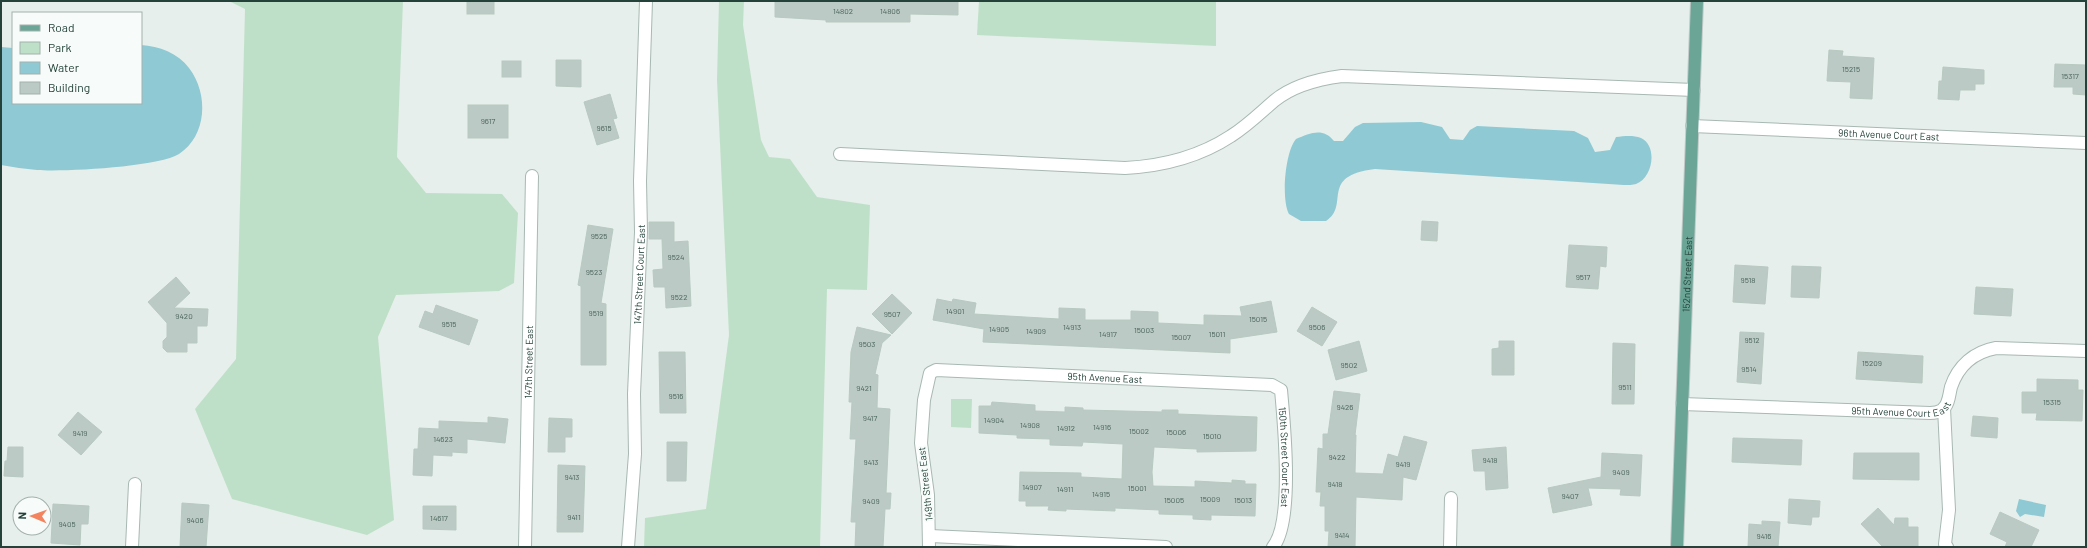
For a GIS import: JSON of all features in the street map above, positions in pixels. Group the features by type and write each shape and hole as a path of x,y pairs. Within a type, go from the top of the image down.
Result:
{"main road":[{"name":"152nd Street East","path":"1677,547 1697,1"}],"street":[{"name":"147th Street Court East","path":"628,547 635,454 634,394 640,247 640,181 646,1"},
{"path":"840,154 1124,168 1144,167 1175,161 1199,153 1232,136 1261,114 1274,100 1288,92 1317,81 1342,76 1694,90"},
{"name":"96th Avenue Court East","path":"1692,126 2086,143"},
{"name":"147th Street East","path":"525,547 532,176"},
{"name":"95th Avenue Court East","path":"1682,404 1930,414 1941,411 1944,408 1958,372 1975,355 1984,350 1996,348 2086,351"},
{"name":"95th Avenue East","path":"930,373 936,370 960,370 1253,383 1272,385 1281,390"},
{"name":"149th Street East","path":"929,541 928,496 921,442 924,400 930,373"},
{"name":"150th Street Court East","path":"1274,547 1279,540 1281,527 1287,455 1281,390"},
{"path":"1944,408 1949,510 1945,544 1947,547"},
{"path":"132,547 135,484"},
{"path":"1450,547 1451,498"},
{"path":"929,541 1166,547"}],"green space":[{"path":"229,1 403,1 397,157 426,193 502,194 518,213 514,283 499,291 396,295 378,337 394,520 367,535 232,499 195,409 236,359 245,9"},
{"path":"719,1 744,1 743,25 761,140 769,157 790,159 817,197 870,205 867,290 827,289 820,547 644,547 645,518 706,509 729,335 717,80"},
{"path":"979,1 1216,1 1216,46 977,35"},
{"path":"951,399 972,399 971,428 951,427"}],"water":[{"path":"142,45 168,51 185,63 195,78 200,90 202,102 200,126 195,137 188,146 179,154 168,159 110,168 88,169 32,170 1,165 1,47 12,48 12,104 142,104"},
{"path":"1421,122 1442,127 1450,139 1463,140 1470,130 1477,126 1574,131 1588,138 1595,152 1610,150 1616,137 1635,136 1646,142 1650,148 1650,169 1642,181 1636,184 1624,185 1375,169 1358,173 1347,178 1341,184 1338,192 1336,207 1333,214 1326,221 1301,221 1289,214 1285,198 1285,176 1289,154 1296,139 1316,132 1325,134 1334,141 1343,141 1355,127 1363,123"},
{"path":"2019,499 2046,505 2044,517 2025,514 2020,517 2016,511"}],"building":[{"path":"467,1 494,1 494,14 467,14"},
{"path":"775,1 958,1 958,15 910,14 910,22 826,22 826,20 775,17"},
{"path":"1829,50 1843,51 1842,56 1874,58 1872,99 1850,98 1851,82 1827,81"},
{"path":"556,60 581,60 581,87 556,86"},
{"path":"502,61 521,61 521,77 502,77"},
{"path":"2055,64 2086,65 2086,95 2073,94 2073,87 2054,87"},
{"path":"1943,67 1984,70 1984,84 1975,84 1975,90 1960,90 1959,100 1938,99 1939,81 1942,81"},
{"path":"610,94 617,118 613,119 619,138 597,145 584,102"},
{"path":"468,105 508,105 508,138 468,138"},
{"path":"1422,221 1438,222 1437,241 1421,240"},
{"path":"649,222 674,222 674,242 688,241 691,306 666,308 665,287 654,287 653,270 663,269 662,239 649,239"},
{"path":"588,225 613,229 601,303 606,304 606,365 581,365 581,286 578,285"},
{"path":"1569,245 1607,247 1606,267 1600,266 1598,289 1566,287"},
{"path":"1735,265 1768,267 1765,304 1733,302"},
{"path":"1792,266 1821,267 1819,298 1791,297"},
{"path":"176,277 190,293 174,308 208,309 207,326 197,326 197,343 187,343 187,352 167,352 163,348 163,341 167,337 167,323 148,302"},
{"path":"1976,287 2013,289 2011,316 1974,314"},
{"path":"892,294 912,313 892,334 872,314"},
{"path":"937,299 952,302 953,299 976,303 974,314 1059,319 1059,308 1085,309 1085,320 1131,320 1131,311 1158,312 1158,323 1204,325 1204,315 1242,316 1240,307 1271,301 1277,332 1230,339 1230,353 983,342 984,329 933,320"},
{"path":"436,305 478,320 469,345 419,327 425,311 433,314"},
{"path":"1312,307 1337,322 1322,346 1297,331"},
{"path":"857,327 891,335 882,343 875,374 878,375 877,408 890,409 886,493 891,493 890,509 885,509 883,547 855,547 856,522 851,522 856,439 850,439 852,402 849,402 851,352"},
{"path":"1740,332 1764,333 1761,384 1737,382"},
{"path":"1359,341 1367,371 1336,380 1328,350"},
{"path":"1499,341 1514,341 1514,375 1492,375 1492,349 1499,348"},
{"path":"1613,343 1635,344 1634,404 1612,404"},
{"path":"659,352 685,352 686,413 660,413"},
{"path":"1858,352 1923,356 1922,383 1856,379"},
{"path":"2037,379 2078,380 2078,390 2083,390 2082,421 2036,420 2037,413 2022,413 2022,392 2037,392"},
{"path":"1334,391 1360,394 1355,435 1355,473 1383,474 1388,454 1398,457 1404,436 1427,442 1416,480 1403,477 1402,500 1356,497 1355,547 1328,547 1329,531 1325,531 1325,506 1320,506 1321,492 1316,492 1318,448 1323,449 1323,434 1328,434"},
{"path":"992,402 1035,405 1035,411 1065,412 1065,407 1083,408 1083,410 1162,412 1162,410 1178,410 1178,414 1257,417 1256,451 1197,452 1197,449 1154,447 1152,472 1153,486 1195,487 1195,481 1232,483 1232,480 1245,481 1245,484 1256,484 1255,516 1211,515 1211,520 1193,519 1193,515 1159,514 1159,510 1115,508 1115,511 1066,509 1066,511 1048,510 1049,506 1026,506 1026,501 1019,501 1020,472 1081,473 1081,477 1122,479 1123,444 1083,442 1082,446 1050,445 1050,439 1017,438 1017,435 979,433 979,406 991,406"},
{"path":"78,412 102,432 81,455 58,435"},
{"path":"1973,416 1998,418 1997,438 1971,436"},
{"path":"488,417 508,419 505,443 467,439 467,453 452,452 452,456 433,455 432,476 413,475 414,449 418,449 419,428 439,429 439,421 488,423"},
{"path":"549,418 572,419 572,437 565,437 565,452 548,452"},
{"path":"1733,438 1802,440 1801,465 1732,462"},
{"path":"667,442 687,442 686,481 667,481"},
{"path":"8,447 23,447 23,477 4,476"},
{"path":"1506,447 1508,488 1486,490 1485,471 1474,471 1472,450"},
{"path":"1602,453 1642,455 1640,496 1620,495 1621,489 1588,488 1592,505 1553,513 1548,488 1601,477"},
{"path":"1854,453 1919,453 1919,480 1853,479"},
{"path":"558,465 585,466 583,532 557,532"},
{"path":"1789,499 1820,501 1819,517 1812,517 1811,525 1788,523"},
{"path":"182,503 209,505 206,547 180,547"},
{"path":"53,504 89,506 88,524 81,524 80,545 51,543"},
{"path":"423,506 456,506 456,530 423,529"},
{"path":"1878,508 1894,525 1895,518 1908,518 1908,527 1918,527 1918,547 1883,547 1861,524"},
{"path":"2000,512 2039,530 2031,547 2005,547 2007,542 1990,534"},
{"path":"1762,521 1780,522 1778,547 1748,547 1749,524 1762,525"}]}
